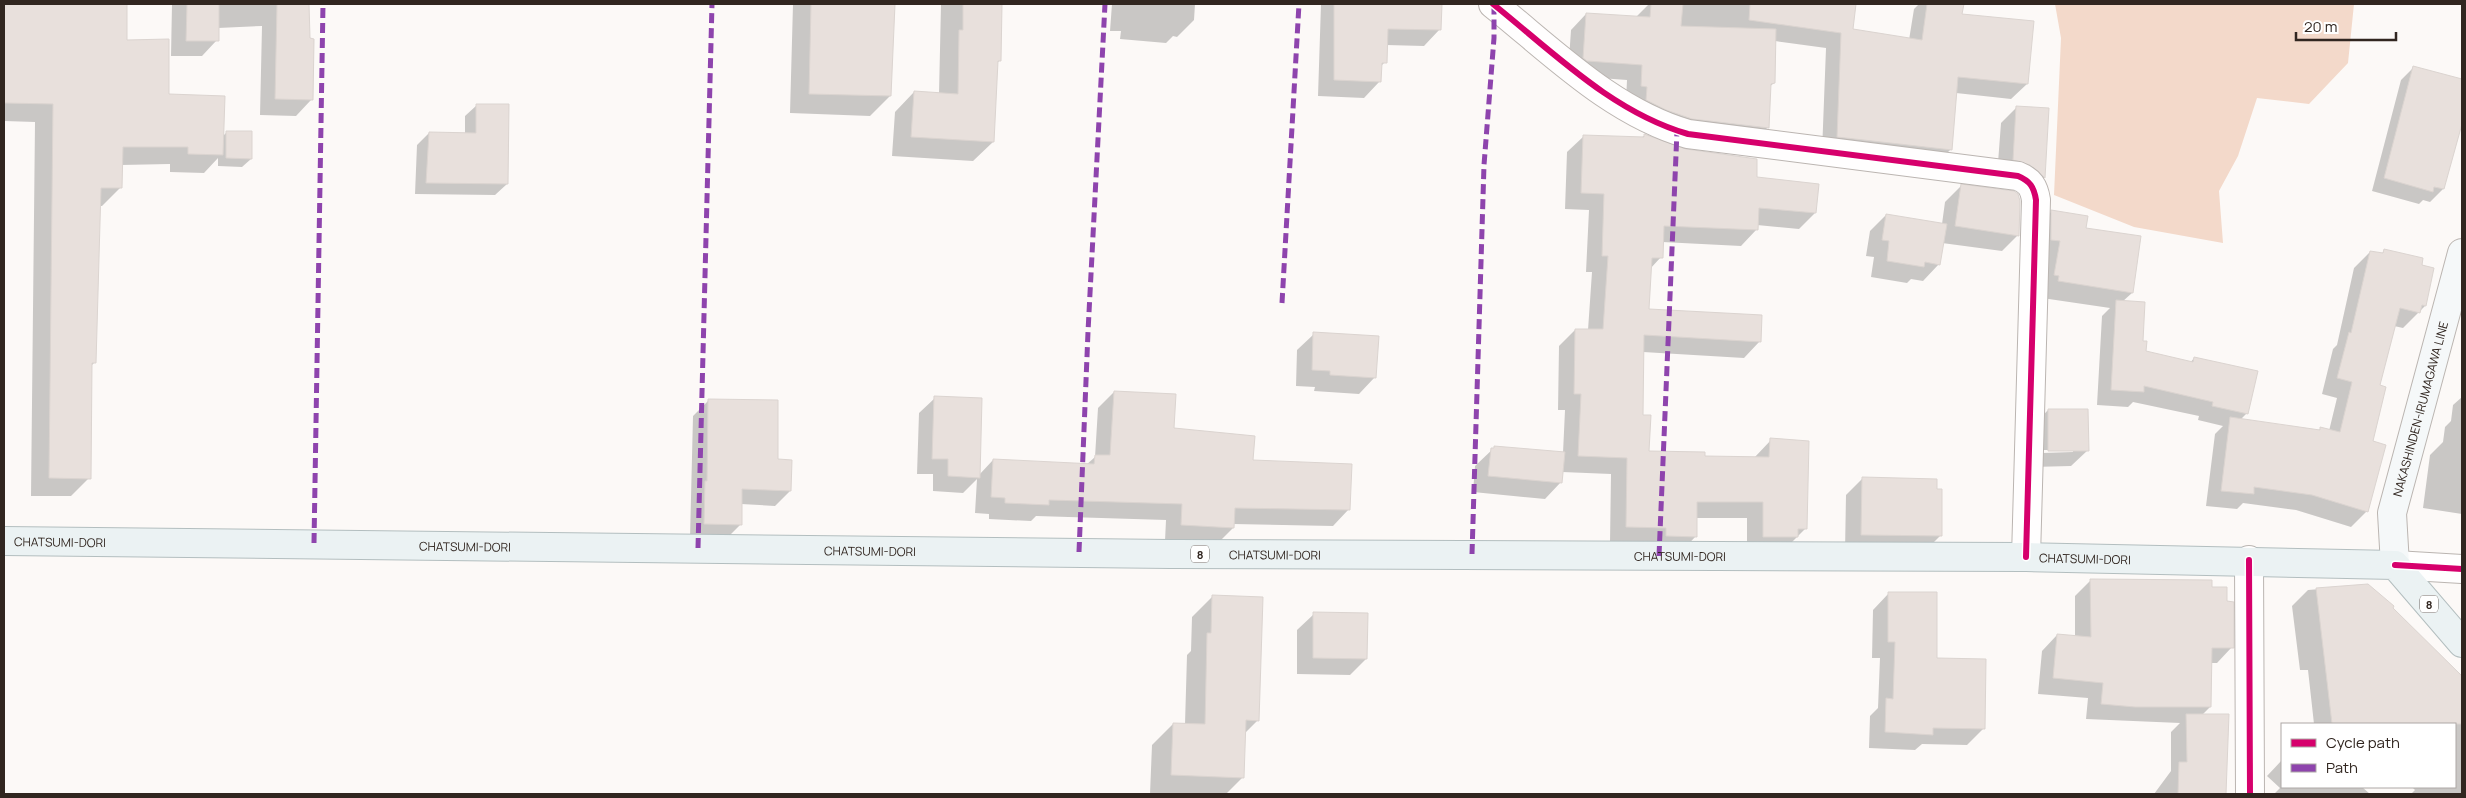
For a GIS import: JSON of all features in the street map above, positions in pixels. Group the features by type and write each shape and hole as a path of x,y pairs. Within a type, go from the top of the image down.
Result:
{"main road":[{"name":"NAKASHINDEN-IRUMAGAWA LINE","path":"2395,565 2392,513 2462,253"},
{"name":"CHATSUMI-DORI","path":"4,540 1170,554 2026,557 2249,560 2395,565"},
{"name":"8","path":"2395,565 2462,643"}],"street":[{"path":"1493,4 1580,75 1619,102 1658,125 1677,131 2018,176 2030,183 2036,200 2026,557"},
{"path":"2249,560 2250,794"},
{"path":"2395,565 2462,569"}],"shaded area":[{"path":"2055,4 2354,4 2348,63 2309,104 2257,98 2238,156 2219,191 2223,243 2134,227 2054,195 2061,38"}],"building":[{"path":"4,4 127,4 127,40 169,39 169,94 225,96 223,155 188,154 188,147 123,147 122,188 101,188 96,363 92,363 91,479 49,478 53,104 4,103"},
{"path":"187,4 219,4 219,41 186,41"},
{"path":"277,4 309,4 310,38 314,39 313,100 275,99"},
{"path":"811,4 895,4 891,96 809,94"},
{"path":"963,4 1002,4 1001,61 998,61 994,142 911,137 914,91 958,94 959,30 963,30"},
{"path":"1334,4 1442,4 1441,30 1388,29 1387,63 1382,63 1381,82 1334,80"},
{"path":"1651,4 1683,4 1681,26 1776,29 1775,83 1771,84 1769,128 1692,119 1666,110 1646,100 1647,87 1641,86 1642,65 1587,61 1583,58 1586,13 1650,17"},
{"path":"1750,4 1856,4 1853,29 1922,40 1927,4 1964,4 1962,14 2034,21 2028,84 1958,77 1952,150 1837,137 1841,33 1749,20"},
{"path":"2413,66 2462,79 2462,124 2444,189 2434,187 2433,192 2384,178"},
{"path":"476,104 509,104 508,184 426,183 429,132 476,133"},
{"path":"2016,106 2049,108 2045,178 2030,165 2013,160"},
{"path":"226,131 252,131 252,159 226,158"},
{"path":"1644,134 1686,149 1757,159 1757,177 1819,184 1816,213 1759,208 1758,230 1664,226 1663,258 1652,258 1649,309 1762,315 1761,342 1644,335 1643,415 1651,415 1649,451 1705,452 1705,456 1769,457 1770,438 1809,441 1807,529 1798,529 1798,537 1763,537 1763,502 1697,502 1697,537 1666,536 1666,528 1626,527 1627,458 1578,456 1581,394 1574,394 1575,329 1603,329 1608,256 1602,256 1604,194 1581,193 1583,135 1644,137"},
{"path":"1961,184 2014,191 2018,194 2020,201 2019,236 1955,226"},
{"path":"2051,210 2088,216 2086,228 2141,236 2133,293 2058,281 2059,276 2054,275 2060,241 2051,240"},
{"path":"1886,214 1947,224 1940,265 1925,262 1924,267 1887,261 1889,241 1882,240"},
{"path":"2384,249 2423,258 2422,265 2434,268 2426,306 2422,305 2420,313 2400,308 2380,385 2386,387 2373,441 2386,445 2368,512 2312,495 2254,487 2254,494 2221,491 2230,417 2320,430 2320,427 2340,432 2352,382 2337,378 2349,332 2351,333 2370,251 2383,253"},
{"path":"2116,300 2145,302 2143,341 2147,341 2146,351 2193,362 2194,357 2258,371 2248,414 2212,406 2213,402 2144,386 2144,392 2111,390"},
{"path":"1313,332 1379,336 1376,378 1330,375 1330,371 1312,370"},
{"path":"1114,391 1176,394 1174,428 1255,436 1253,460 1352,464 1350,510 1235,508 1234,528 1181,525 1182,504 1049,500 1049,505 1005,503 1005,498 991,497 993,459 1094,464 1095,455 1110,455"},
{"path":"934,396 982,398 980,478 948,476 948,459 932,459"},
{"path":"708,399 778,400 778,459 792,460 791,491 742,489 742,525 704,524 705,481 707,481"},
{"path":"2048,409 2088,409 2089,451 2048,451"},
{"path":"1494,446 1565,452 1562,483 1488,476 1491,448 1494,448"},
{"path":"1862,477 1937,479 1937,489 1942,489 1942,536 1861,535"},
{"path":"2090,579 2212,580 2212,587 2227,587 2227,601 2234,602 2234,648 2212,648 2211,707 2135,707 2101,704 2103,683 2053,678 2057,634 2091,637"},
{"path":"2368,584 2394,606 2393,608 2462,676 2462,724 2332,723 2316,588"},
{"path":"1888,592 1937,592 1937,658 1986,659 1985,729 1933,728 1933,735 1885,732 1886,698 1893,699 1895,642 1888,642"},
{"path":"1212,595 1263,597 1259,721 1246,720 1244,778 1171,775 1173,723 1205,724 1207,633 1211,633"},
{"path":"1313,612 1368,613 1367,659 1313,658"},
{"path":"2186,714 2229,714 2226,794 2178,794 2179,762 2187,762"}],"marked path":[{"path":"314,543 323,4"},
{"path":"698,548 712,4"},
{"path":"1079,552 1105,4"},
{"path":"1282,303 1299,4"},
{"path":"1472,554 1484,165 1494,38 1494,4"},
{"path":"1659,556 1677,131"}],"cycle path":[{"path":"1493,4 1584,79 1609,96 1660,124 1688,134 2018,176 2028,182 2033,188 2036,200 2026,557"},
{"path":"2249,560 2250,794"},
{"path":"2395,565 2462,569"}]}
